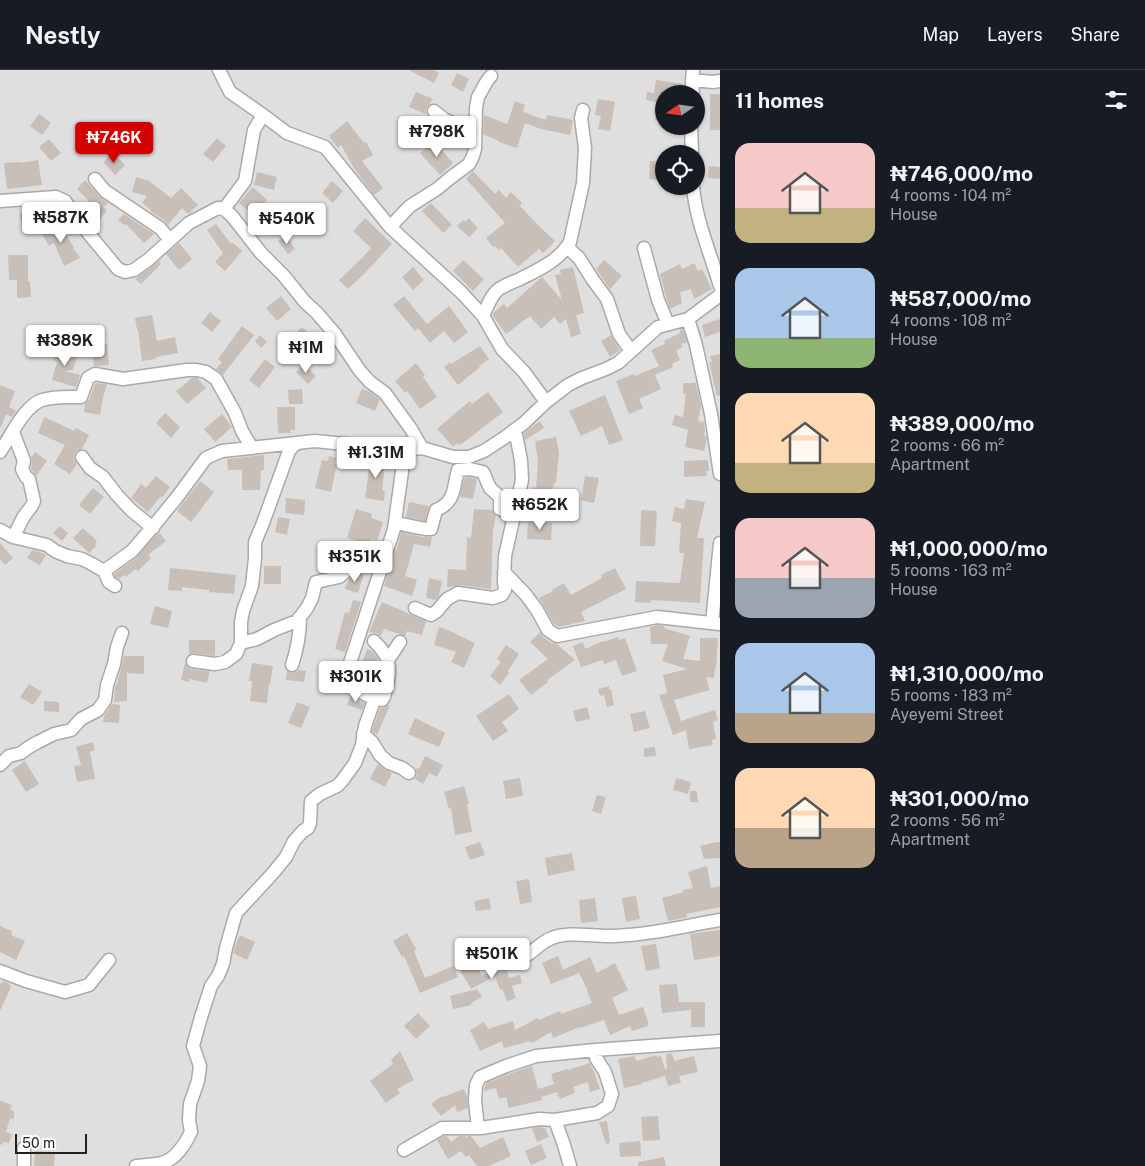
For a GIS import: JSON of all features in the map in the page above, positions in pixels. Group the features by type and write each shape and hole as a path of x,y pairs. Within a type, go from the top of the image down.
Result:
{"street":[{"path":"219,70 230,92 287,134 325,147 390,227 462,292 483,316 502,349 524,372 546,402"},
{"path":"692,75 713,82 720,82"},
{"path":"390,227 410,206 437,189 469,164 473,156 478,98 491,76"},
{"path":"483,316 489,302 498,290 553,261 565,250 570,242 583,183 585,148 581,118 583,110"},
{"path":"434,111 444,119 464,129 474,142"},
{"path":"224,210 245,181 254,130 263,115"},
{"path":"95,179 105,191 160,228 170,240"},
{"path":"694,195 720,286"},
{"path":"0,201 56,197 65,201 118,269 125,272 134,270 148,260 189,223 218,208 224,210 232,216 261,253 317,313 339,340 360,371 384,394 411,429 422,448"},
{"path":"567,247 579,258 607,299 619,334 631,351"},
{"path":"644,248 658,300 668,324"},
{"path":"104,571 132,551 153,528 206,458 222,451 315,441 405,450 422,448 453,456 469,457 484,451 524,423 546,402 568,385 606,370 618,363 658,327 688,319 720,295"},
{"path":"688,319 696,345 711,414 720,474"},
{"path":"0,452 24,414 32,405 41,400 51,398 81,397 88,378 95,374 124,379 187,370 206,372 216,379 252,448"},
{"path":"416,608 431,615 437,611 443,602 458,593 493,598 502,595 504,590 505,556 522,480 521,460 514,430"},
{"path":"222,451 242,431"},
{"path":"13,432 24,461 22,469 29,479 34,501 34,504 22,520 13,537"},
{"path":"193,661 215,664 225,662 236,654 241,643 242,611 252,586 255,542 284,462 289,451 294,445 299,443"},
{"path":"374,641 388,660 390,675 382,700 365,695 354,688 349,672 350,663 395,523 405,450"},
{"path":"82,457 90,468 104,477 131,510 153,528"},
{"path":"395,523 427,530 431,529 436,510 449,500 454,492 458,470 470,469 483,472 490,488 500,497 500,509 514,516"},
{"path":"0,530 13,537 47,545 67,556 82,559 104,571 109,582 115,586"},
{"path":"504,572 526,595 548,630 557,636 657,617 716,623 720,543"},
{"path":"241,643 257,639 298,621 312,598 316,582 339,577 356,564 388,547"},
{"path":"292,665 300,617"},
{"path":"0,765 9,756 21,753 54,734 71,730 81,720 98,710 105,700 107,686 122,633"},
{"path":"388,660 400,642"},
{"path":"136,1166 169,1163 183,1147 191,1132 189,1120 190,1104 198,1080 200,1066 192,1046 211,986 223,964 228,938 236,913 273,873 286,857 294,841 308,828 311,801 320,794 337,786 355,763 362,745 364,726 375,698"},
{"path":"363,734 389,763 409,773"},
{"path":"482,960 497,964 512,962 550,938 560,935 612,936 640,934 720,920"},
{"path":"0,971 26,981 65,992 89,986 109,960"},
{"path":"478,1128 474,1102 476,1085 480,1077 506,1066 536,1056 595,1050 720,1042"},
{"path":"404,1150 442,1128 478,1128 539,1119 555,1120 597,1113 608,1106 612,1094 605,1072 596,1058 595,1050"},
{"path":"555,1120 570,1166"},
{"path":"24,1148 24,1166"}],"shaded area":[{"path":"0,70 720,70 720,1166 0,1166"}],"building":[{"path":"409,70 434,70 439,73 434,83"},
{"path":"457,73 469,79 463,92 451,85"},
{"path":"656,80 683,84 683,85 655,85"},
{"path":"655,86 655,102 646,100 647,92 654,93"},
{"path":"416,92 433,99 426,109 426,114 409,107"},
{"path":"710,94 720,94 720,130 710,130"},
{"path":"598,99 615,102 610,131 598,129 601,116 595,115"},
{"path":"515,101 525,105 523,112 546,120 547,115 573,120 570,135 541,129 525,123 517,148 483,134 484,115 507,124"},
{"path":"39,114 51,123 42,135 30,126"},
{"path":"347,121 364,143 366,142 373,155 362,161 383,188 374,195 355,170 341,145 338,148 329,136"},
{"path":"217,138 226,146 213,162 203,154"},
{"path":"49,139 61,153 51,161 39,147"},
{"path":"434,141 453,163 440,175 420,153"},
{"path":"113,153 125,165 115,175 103,162"},
{"path":"38,160 42,185 7,189 4,163"},
{"path":"650,161 655,161 655,179 649,179"},
{"path":"709,166 720,167 720,179 708,178"},
{"path":"473,171 495,194 499,190 506,198 511,192 522,203 520,206 555,241 543,253 539,249 518,267 501,248 499,250 495,246 493,247 486,238 505,223 466,179"},
{"path":"257,172 277,177 274,190 254,185"},
{"path":"136,177 149,181 171,198 181,188 198,205 188,214 182,208 168,225 142,203 147,196 132,192"},
{"path":"85,180 108,203 103,207 106,209 106,212 97,222 82,208 89,201 77,189"},
{"path":"332,181 343,191 333,203 322,193"},
{"path":"253,187 267,200 253,215 239,203"},
{"path":"431,203 452,225 443,233 422,211"},
{"path":"28,213 31,230 23,231 20,214"},
{"path":"124,214 154,234 144,243 126,224 124,225 118,220"},
{"path":"365,218 392,244 348,289 339,280 371,248 353,231"},
{"path":"469,218 478,228 469,237 457,226 463,220 465,222"},
{"path":"60,223 80,258 64,266 54,243 49,246 42,233"},
{"path":"216,224 231,244 232,242 242,251 225,271 215,262 223,253 207,230"},
{"path":"286,235 295,249 288,254 278,241"},
{"path":"179,243 192,259 179,270 166,254"},
{"path":"8,255 28,255 28,281 30,281 31,297 17,298 17,280 9,280"},
{"path":"463,260 484,279 473,291 453,271"},
{"path":"604,260 622,276 610,289 596,269"},
{"path":"159,261 161,264 141,284 135,279"},
{"path":"694,263 698,271 702,269 712,289 694,299 691,289 680,292 682,303 670,309 660,274 680,264 682,269"},
{"path":"413,267 424,280 413,290 402,277"},
{"path":"573,267 584,313 576,315 581,334 571,337 566,319 560,324 554,317 541,329 530,316 506,334 492,315 494,312 504,304 507,308 542,277 562,300 555,275 561,274 560,270"},
{"path":"281,296 291,309 277,321 266,308"},
{"path":"404,296 427,324 449,306 468,332 454,343 444,331 430,343 418,328 415,331 393,305"},
{"path":"210,312 221,321 212,332 201,323"},
{"path":"152,315 157,341 175,337 178,353 142,361 135,318"},
{"path":"720,319 720,332 705,337 702,325"},
{"path":"242,326 254,335 223,375 216,369 222,362 218,359"},
{"path":"302,327 313,338 302,349 291,338"},
{"path":"683,329 687,342 681,344 683,347 676,350 680,360 672,364 673,367 655,375 661,389 639,399 643,408 629,414 616,381 634,374 635,376 659,366 651,350 665,344 664,341 680,333 680,330"},
{"path":"260,335 267,342 261,348 255,341"},
{"path":"611,335 620,350 610,357 601,341"},
{"path":"107,344 109,365 94,366 92,346"},
{"path":"480,346 489,359 458,385 444,367"},
{"path":"57,347 78,353 73,370 65,371 80,375 76,387 52,380 57,362 53,360"},
{"path":"720,354 720,395 717,396 709,362 712,362 710,356"},
{"path":"265,359 275,367 259,388 249,380"},
{"path":"416,363 437,397 420,409 407,391 405,393 395,381"},
{"path":"304,364 316,376 308,384 296,372"},
{"path":"192,378 197,378 206,388 187,404 176,391"},
{"path":"96,383 107,384 100,415 84,412 85,404 89,400"},
{"path":"683,383 696,383 701,405 698,421 704,422 704,435 707,439 704,451 685,447 688,430 672,425 675,415 683,417 686,394 683,394"},
{"path":"0,385 15,391 9,407 16,411 12,417 6,414 1,427 0,427"},
{"path":"302,389 303,404 289,404 288,390"},
{"path":"362,389 380,399 375,411 356,403"},
{"path":"488,392 503,412 463,443 459,445 457,443 453,447 437,429 470,401 472,404"},
{"path":"605,395 623,440 609,445 602,426 581,436 569,411"},
{"path":"277,407 295,407 295,430 290,430 291,433 278,433"},
{"path":"165,413 180,427 171,438 156,423"},
{"path":"222,414 232,427 215,442 204,429"},
{"path":"44,417 74,431 76,428 89,435 82,449 75,453 74,458 77,464 70,474 54,464 65,445 38,433"},
{"path":"540,421 544,428 525,440 524,433"},
{"path":"556,437 559,453 556,483 554,483 549,508 530,504 533,487 536,488 538,461 535,441"},
{"path":"35,452 47,461 36,476 31,468 31,458"},
{"path":"264,455 264,470 261,470 260,490 242,490 242,470 228,470 227,459"},
{"path":"371,455 386,457 382,490 385,491 384,501 365,498"},
{"path":"329,456 336,458 335,463 337,464 331,492 315,488 322,460 328,461"},
{"path":"708,460 709,471 706,471 707,476 684,477 684,461"},
{"path":"156,476 170,487 148,512 131,498 141,484 146,488"},
{"path":"585,476 599,478 594,503 581,500"},
{"path":"464,478 477,479 473,499 460,497"},
{"path":"200,481 214,492 191,522 177,511"},
{"path":"93,488 104,497 90,514 79,505"},
{"path":"286,498 305,500 304,515 285,513"},
{"path":"686,499 705,502 697,538 704,538 700,603 651,600 651,603 635,602 636,581 680,583 684,553 679,553 681,523 672,521 675,507 684,509"},
{"path":"409,502 429,506 425,521 406,517"},
{"path":"356,509 372,514 371,518 383,522 377,541 372,539 370,545 347,538"},
{"path":"474,509 492,510 496,516 493,531 491,589 459,585 447,587 448,569 466,570 467,537 471,538"},
{"path":"641,510 657,511 655,546 640,546"},
{"path":"278,517 290,519 287,535 275,532"},
{"path":"528,522 552,523 551,540 527,539"},
{"path":"60,526 68,533 62,541 53,533"},
{"path":"83,528 97,541 96,546 89,553 73,538"},
{"path":"401,532 422,537 432,537 430,547 414,544 405,576 417,580 412,596 384,586"},
{"path":"160,533 166,541 148,555 151,558 138,571 135,569 126,577 124,575 119,579 115,577 114,574 137,557 154,537"},
{"path":"0,543 13,558 5,565 0,559"},
{"path":"32,550 46,555 40,565 27,558"},
{"path":"264,566 281,566 281,584 264,584"},
{"path":"170,568 236,575 234,594 182,587 182,591 168,590"},
{"path":"615,568 626,589 581,612 585,621 559,627 554,624 539,598 564,583 571,595 602,578 601,575"},
{"path":"358,572 364,574 358,593 345,589 348,580"},
{"path":"429,578 442,581 439,596 436,600 426,598"},
{"path":"353,600 361,602 345,652 335,649 345,612 349,613"},
{"path":"382,602 426,621 422,635 407,631 405,636 384,629 381,636 377,633 369,632"},
{"path":"155,606 172,611 168,628 150,624"},
{"path":"657,625 690,636 683,659 700,661 700,638 718,638 714,678 706,677 710,690 674,700 681,721 715,710 718,720 713,722 716,739 712,740 713,745 689,749 686,730 673,735 659,695 667,693 663,675 687,669 662,661 668,644 651,644 650,627"},
{"path":"439,627 475,643 464,668 451,662 456,652 434,645"},
{"path":"540,632 543,637 557,644 575,660 547,680 548,682 531,695 519,680 548,659 530,642"},
{"path":"618,637 619,640 625,638 637,671 622,676 616,660 604,664 603,660 581,667 573,646 583,642 585,649"},
{"path":"189,640 215,640 215,656 189,654"},
{"path":"506,645 519,654 500,685 490,676 501,662 497,659"},
{"path":"367,649 372,651 378,658 373,670 361,665"},
{"path":"124,656 144,656 144,674 127,673 127,701 114,702 115,687"},
{"path":"185,663 191,669 210,671 207,683 189,679 189,682 181,680"},
{"path":"252,663 273,666 267,703 250,701 252,681 249,681"},
{"path":"287,671 293,673 306,671 304,682 286,680"},
{"path":"29,684 42,692 33,705 20,697"},
{"path":"609,686 614,705 607,707 604,695 600,696 598,689"},
{"path":"351,694 357,700 365,703 362,710 347,705"},
{"path":"509,694 519,709 502,722 508,731 493,741 476,716"},
{"path":"44,701 59,702 59,712 44,711"},
{"path":"297,702 310,707 301,728 288,723"},
{"path":"112,704 120,705 119,723 103,722 104,716"},
{"path":"389,705 377,735 372,731 380,708"},
{"path":"587,707 590,719 576,722 573,711"},
{"path":"645,711 650,728 634,732 630,714"},
{"path":"415,718 445,733 439,747 408,734"},
{"path":"93,742 95,750 90,752 95,779 77,782 74,766 81,765 76,747"},
{"path":"655,747 656,756 644,757 644,748"},
{"path":"425,756 443,765 437,777 429,773 423,784 415,779 416,769 419,769"},
{"path":"25,761 39,784 26,792 12,770"},
{"path":"378,764 392,773 385,787 370,779"},
{"path":"520,778 523,796 506,799 503,781"},
{"path":"676,778 691,782 688,794 673,790"},
{"path":"464,786 469,803 467,804 472,832 455,835 451,808 449,809 444,792"},
{"path":"690,791 697,791 698,802 690,802"},
{"path":"597,795 606,797 601,814 592,811"},
{"path":"480,842 485,855 470,860 465,847"},
{"path":"720,842 720,858 704,859 700,846"},
{"path":"572,853 575,870 548,876 545,858"},
{"path":"707,866 711,888 720,886 720,907 686,914 687,917 668,921 662,898 693,888 688,872"},
{"path":"529,879 532,902 520,904 516,881"},
{"path":"636,896 640,919 626,922 622,898"},
{"path":"489,898 491,909 476,911 474,901"},
{"path":"595,898 598,921 581,923 579,900"},
{"path":"0,926 12,931 11,935 25,941 16,960 0,952"},
{"path":"720,930 720,956 694,960 690,934"},
{"path":"407,933 416,949 414,951 425,978 453,966 458,977 420,993 404,956 402,957 393,941"},
{"path":"240,935 255,942 247,960 233,953"},
{"path":"656,944 660,968 646,971 641,946"},
{"path":"558,956 563,970 590,957 597,973 615,963 628,990 612,998 619,1015 643,1007 648,1026 632,1031 630,1026 610,1035 604,1020 553,1038 551,1032 532,1043 530,1041 504,1048 502,1041 480,1051 470,1030 484,1022 488,1029 513,1021 515,1030 538,1018 539,1020 560,1011 561,1014 592,1003 579,973 551,984 542,963"},
{"path":"474,963 482,975 495,971 507,971 509,978 520,975 522,983 512,986 516,998 507,1001 502,989 500,990 495,976 471,989 460,970"},
{"path":"4,981 11,987 0,1011 0,984"},
{"path":"677,984 679,1002 705,1002 705,1027 691,1027 691,1010 662,1013 659,985"},
{"path":"477,989 482,997 471,1003 472,1005 453,1009 450,996"},
{"path":"418,1013 430,1026 416,1039 404,1026"},
{"path":"400,1051 414,1080 397,1089 400,1093 386,1103 370,1081 393,1064 391,1060"},
{"path":"672,1053 674,1061 694,1056 698,1072 679,1076 681,1083 668,1086 665,1076 624,1088 618,1059 635,1056 636,1061 657,1055 657,1057 661,1056 665,1069 667,1069 666,1054"},
{"path":"590,1063 600,1089 590,1092 588,1082 573,1087 575,1093 560,1099 557,1092 541,1097 542,1100 509,1108 506,1097 499,1099 496,1088 484,1091 486,1083 532,1066 538,1089 554,1084 551,1074"},
{"path":"464,1089 468,1108 457,1112 455,1105 441,1116 431,1104 442,1096"},
{"path":"0,1101 12,1105 10,1109 14,1111 14,1119 10,1118 6,1132 12,1134 9,1143 3,1142 3,1145 0,1144"},
{"path":"658,1116 660,1140 643,1141 641,1117"},
{"path":"607,1121 610,1143 606,1144 599,1122"},
{"path":"532,1128 545,1128 549,1137 537,1142"},
{"path":"447,1136 451,1142 459,1136 465,1136 466,1138 471,1136 480,1148 503,1137 511,1156 489,1166 477,1166 469,1155 466,1157 461,1151 448,1159 437,1140"},
{"path":"640,1141 641,1156 620,1157 619,1143"},
{"path":"541,1144 547,1158 531,1165 525,1151"},
{"path":"35,1151 55,1152 54,1166 34,1166"},
{"path":"664,1157 666,1166 638,1166 638,1162"}]}
